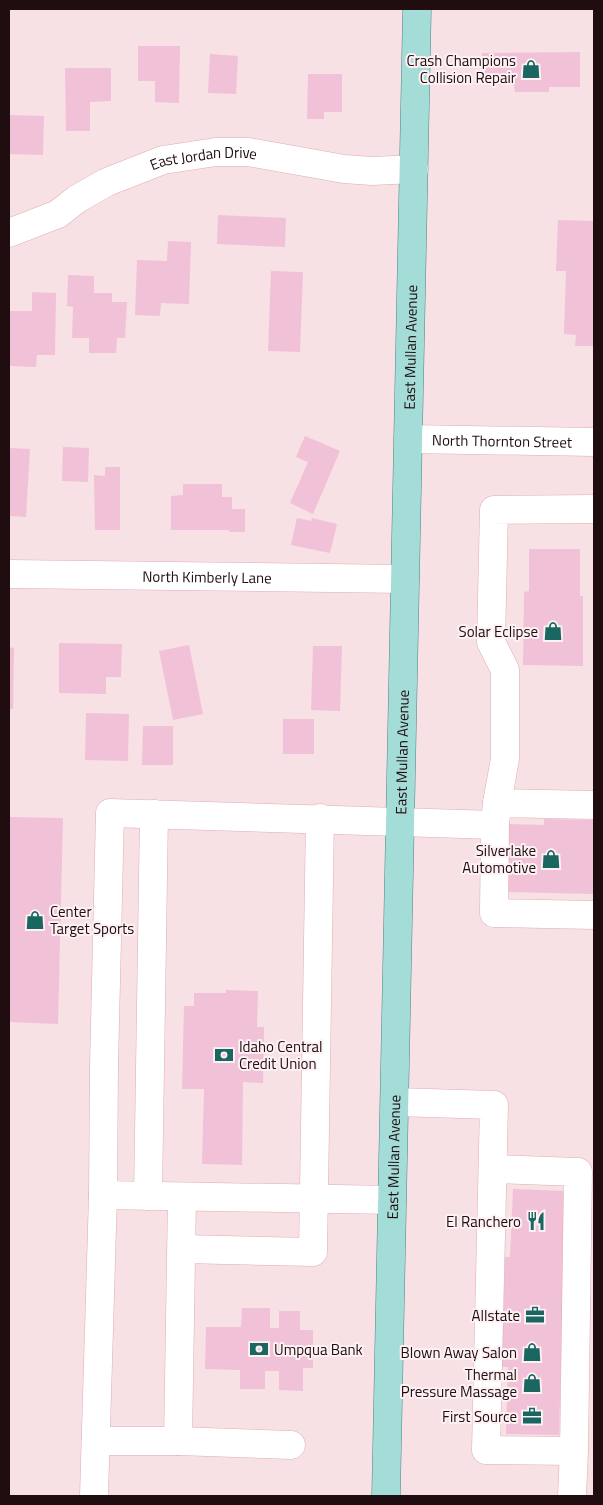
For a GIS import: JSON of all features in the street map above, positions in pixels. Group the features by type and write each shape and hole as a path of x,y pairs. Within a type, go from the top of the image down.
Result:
{"main road":[{"name":"East Mullan Avenue","path":"386,1496 417,9"}],"street":[{"name":"East Jordan Drive","path":"9,233 58,214 77,199 107,182 163,160 216,152 248,152 344,169 372,171 414,169"},
{"name":"North Thornton Street","path":"408,439 594,442"},
{"path":"594,509 494,510 491,642 505,670 506,760 496,814 494,913 594,914"},
{"name":"North Kimberly Lane","path":"9,574 405,579"},
{"path":"94,1496 103,1195 110,813 400,821 594,805"},
{"path":"148,1196 154,814"},
{"path":"182,1249 313,1252 320,818"},
{"path":"394,1102 494,1105 486,1450 574,1451"},
{"path":"492,1169 578,1172 572,1496"},
{"path":"103,1195 392,1200"},
{"path":"178,1441 182,1197"},
{"path":"96,1440 292,1445"}],"building":[{"path":"138,46 180,46 179,103 155,102 155,81 138,81"},
{"name":"Crash Champions Collision Repair","path":"580,52 580,87 549,87 549,92 515,92 514,85 482,85 482,53"},
{"path":"210,54 238,56 236,94 208,93"},
{"path":"65,68 111,68 111,101 90,102 90,131 66,131"},
{"path":"308,74 342,74 342,112 324,112 324,119 307,119"},
{"path":"9,115 44,116 43,155 9,154"},
{"path":"218,215 286,218 285,247 217,244"},
{"path":"558,220 594,221 594,346 575,346 576,335 564,334 566,271 556,271"},
{"path":"168,241 191,242 189,304 161,303 160,316 135,315 137,260 167,261"},
{"path":"271,271 303,272 300,352 268,351"},
{"path":"68,275 94,276 94,293 112,293 112,302 127,302 125,338 117,338 116,353 89,353 89,338 72,338 73,307 67,306"},
{"path":"32,292 56,293 55,355 37,355 36,367 9,366 9,311 32,311"},
{"path":"305,436 340,451 313,514 290,503 308,462 296,457"},
{"path":"63,447 89,448 88,482 62,481"},
{"path":"9,448 30,449 26,517 9,516"},
{"path":"105,467 120,467 120,530 95,530 94,475 105,476"},
{"path":"183,484 222,484 222,497 232,497 232,509 245,509 245,532 229,532 229,530 171,530 171,496 183,495"},
{"path":"297,518 311,521 312,518 337,524 330,553 291,545"},
{"name":"Solar Eclipse","path":"529,549 580,549 580,596 583,596 583,666 523,665 524,592 529,591"},
{"path":"59,643 122,644 121,677 106,677 106,694 59,693"},
{"path":"189,645 203,714 173,720 159,651"},
{"path":"313,646 342,646 340,711 311,710"},
{"path":"9,647 14,648 13,709 9,709"},
{"path":"86,713 129,714 128,761 85,760"},
{"path":"283,719 314,719 314,754 283,754"},
{"path":"143,726 173,726 173,765 142,765"},
{"name":"Center Target Sports","path":"9,817 63,818 58,1024 9,1022"},
{"name":"Silverlake Automotive","path":"544,819 594,820 594,894 506,892 508,824 544,825"},
{"name":"Idaho Central Credit Union","path":"226,990 258,991 257,1027 264,1027 263,1083 243,1082 242,1165 202,1164 204,1089 182,1089 184,1006 194,1006 194,993 226,993"},
{"path":"513,1189 566,1191 559,1435 506,1434 508,1367 502,1367 505,1257 510,1257"},
{"name":"Umpqua Bank","path":"242,1308 270,1308 270,1328 279,1328 279,1311 300,1311 300,1330 313,1330 313,1368 303,1368 303,1391 279,1390 279,1371 265,1371 265,1389 240,1389 240,1370 205,1369 206,1327 241,1327"}],"place":[{"name":"Crash Champions Collision Repair","path":"531,69"},
{"name":"Solar Eclipse","path":"553,631"},
{"name":"Silverlake Automotive","path":"551,859"},
{"name":"Center Target Sports","path":"35,920"},
{"name":"Idaho Central Credit Union","path":"224,1055"},
{"name":"El Ranchero","path":"536,1221"},
{"name":"Allstate","path":"535,1315"},
{"name":"Umpqua Bank","path":"259,1349"},
{"name":"Blown Away Salon","path":"532,1352"},
{"name":"Thermal Pressure Massage","path":"532,1383"},
{"name":"First Source","path":"532,1416"}]}
